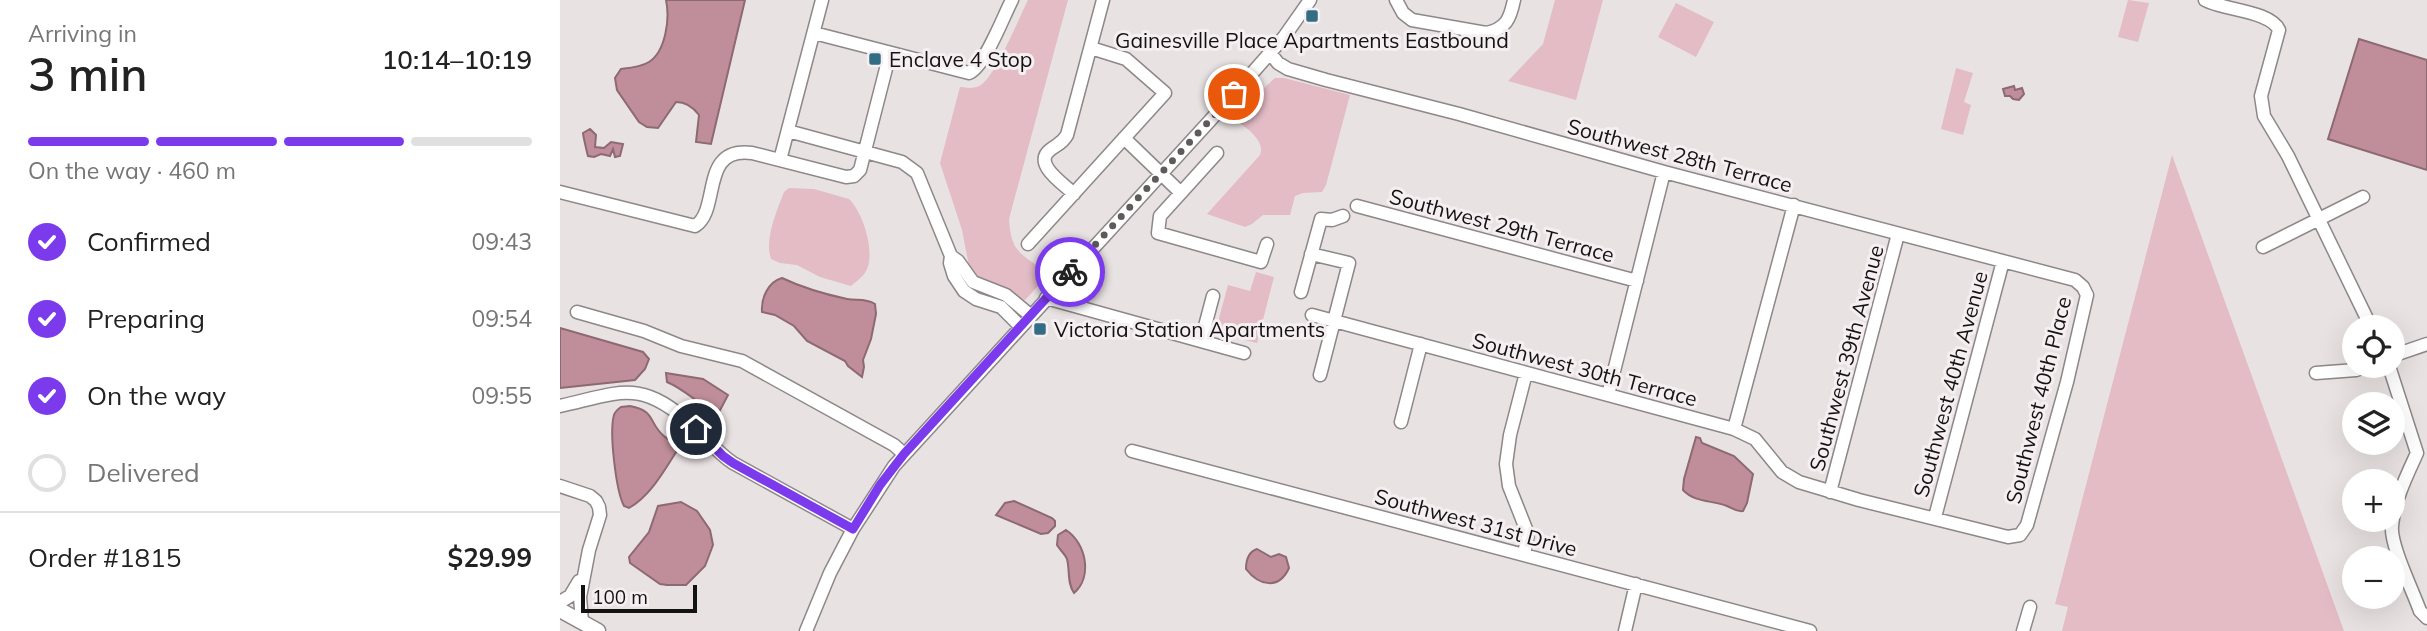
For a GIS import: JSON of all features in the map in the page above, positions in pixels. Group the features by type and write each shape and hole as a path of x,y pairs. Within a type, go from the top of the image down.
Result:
{"main road":[{"path":"560,610 598,631"}],"street":[{"path":"780,160 822,0"},
{"path":"814,33 965,73 973,72 1012,0"},
{"path":"1073,194 1047,169 1044,160 1048,150 1061,143 1067,135 1104,0"},
{"path":"1396,0 1403,13 1412,20 1486,33 1497,31 1506,25 1514,0"},
{"path":"2205,0 2266,18 2276,24 2279,30 2261,96 2264,116 2288,156 2365,315"},
{"path":"809,629 830,573 853,529 880,485 904,454 1270,53 1304,2"},
{"path":"1028,244 1165,93 1126,59 1091,48"},
{"path":"560,192 695,226 702,219 716,171 725,159 737,153 745,152 851,177 860,170 890,53"},
{"name":"Southwest 28th Terrace","path":"1270,53 1278,63 1288,69 1664,172 2075,280 2083,287"},
{"path":"788,131 902,162 917,173 951,256 954,276 964,291 976,299 998,306 1020,326"},
{"path":"1125,138 1181,193"},
{"path":"1217,153 1160,216 1158,233 1261,262 1266,244"},
{"path":"1608,395 1664,172"},
{"path":"2263,247 2362,197"},
{"path":"1734,429 1794,205"},
{"name":"Southwest 29th Terrace","path":"1357,206 1637,281"},
{"path":"1301,292 1321,219 1332,220 1343,216"},
{"name":"Southwest 39th Avenue","path":"1830,492 1898,234"},
{"path":"1311,254 1349,263 1320,375"},
{"path":"951,256 958,261 973,282 1006,295 1030,316"},
{"name":"Southwest 40th Avenue","path":"1935,517 2003,261"},
{"name":"Southwest 40th Place","path":"1830,492 2008,537 2015,537 2024,530 2083,317 2087,295 2083,287"},
{"path":"998,306 1006,295"},
{"path":"1201,341 1213,296"},
{"path":"1046,298 1244,353"},
{"path":"577,312 644,331 681,346 742,361 894,445 904,454"},
{"name":"Southwest 30th Terrace","path":"1312,315 1734,429 1755,439 1782,472 1799,482 1830,492"},
{"path":"1401,422 1421,344"},
{"path":"2405,352 2427,344"},
{"path":"2316,373 2342,371"},
{"path":"1524,555 1528,534 1509,486 1506,464 1510,435 1527,373"},
{"path":"2394,378 2422,451 2403,483 2392,527 2394,541 2420,611 2427,618"},
{"path":"560,406 622,391 642,393 684,418 733,463 853,529"},
{"name":"Southwest 31st Drive","path":"1132,451 1810,631"},
{"path":"560,486 590,496 599,507 600,515 584,571 579,605 582,622"},
{"path":"560,601 574,591 584,571"},
{"path":"1625,631 1636,584"},
{"path":"2023,631 2030,607"}],"shaded area":[{"path":"666,0 745,0 711,144 696,142 699,115 689,106 676,102 658,128 647,127 639,122 617,90 615,78 621,69 646,64 659,50 667,25"},
{"path":"1028,0 1068,0 1009,219 1012,240 1020,253 1049,274 1025,300 1015,297 1001,285 982,279 974,274 969,266 962,230 940,163 960,87 976,87 987,79"},
{"path":"1555,0 1603,0 1576,100 1508,81 1543,44"},
{"path":"2128,0 2149,3 2138,42 2118,37"},
{"path":"1676,3 1714,22 1696,57 1658,37"},
{"path":"2359,39 2427,60 2427,170 2328,139"},
{"path":"1956,68 1973,73 1964,102 1971,105 1963,135 1941,129"},
{"path":"1275,78 1350,95 1326,185 1322,192 1295,196 1290,215 1263,215 1245,227 1207,214 1260,155 1257,139 1232,117"},
{"path":"2014,86 2015,90 2022,88 2024,94 2019,100 2005,96 2003,89"},
{"path":"590,129 596,135 595,147 604,148 611,142 623,144 620,156 615,157 613,149 610,156 588,156 583,133"},
{"path":"2172,155 2344,631 2062,631 2068,607 2055,604"},
{"path":"789,188 814,189 849,199 854,205 866,232 870,252 866,272 851,286 820,277 797,265 771,259 769,243 772,225 784,192"},
{"path":"1256,272 1274,277 1257,343 1215,333 1228,285 1250,291"},
{"path":"782,278 822,293 875,304 876,314 863,360 862,377 845,361 807,341 794,326 775,315 762,312 766,291"},
{"path":"560,328 643,352 649,359 645,369 635,380 560,388"},
{"path":"666,373 703,379 728,395 718,414 667,382"},
{"path":"630,406 644,411 660,432 680,446 652,488 629,508 624,506 618,488 612,434 615,413 621,407"},
{"path":"1696,437 1700,438 1702,443 1734,456 1753,474 1743,511 1698,499 1683,490"},
{"path":"1014,501 1052,518 1055,526 1048,533 1041,534 996,515 1005,503"},
{"path":"681,502 697,511 710,530 713,545 705,566 686,585 660,584 630,563 629,557 649,532 658,506"},
{"path":"1066,530 1078,543 1085,560 1084,578 1074,593 1067,559 1057,545 1058,535"},
{"path":"1257,549 1271,557 1279,554 1286,557 1289,568 1280,580 1263,582 1246,569 1248,557"}],"way so far":[{"path":"1070,272 1234,94"}],"place":[{"name":"Gainesville Place Apartments Eastbound","path":"1312,16"},
{"name":"Enclave 4 Stop","path":"875,59"},
{"name":"Victoria Station Apartments","path":"1040,329"}],"route":[{"path":"696,429 733,463 853,529 880,485 904,454 1070,272"}]}
